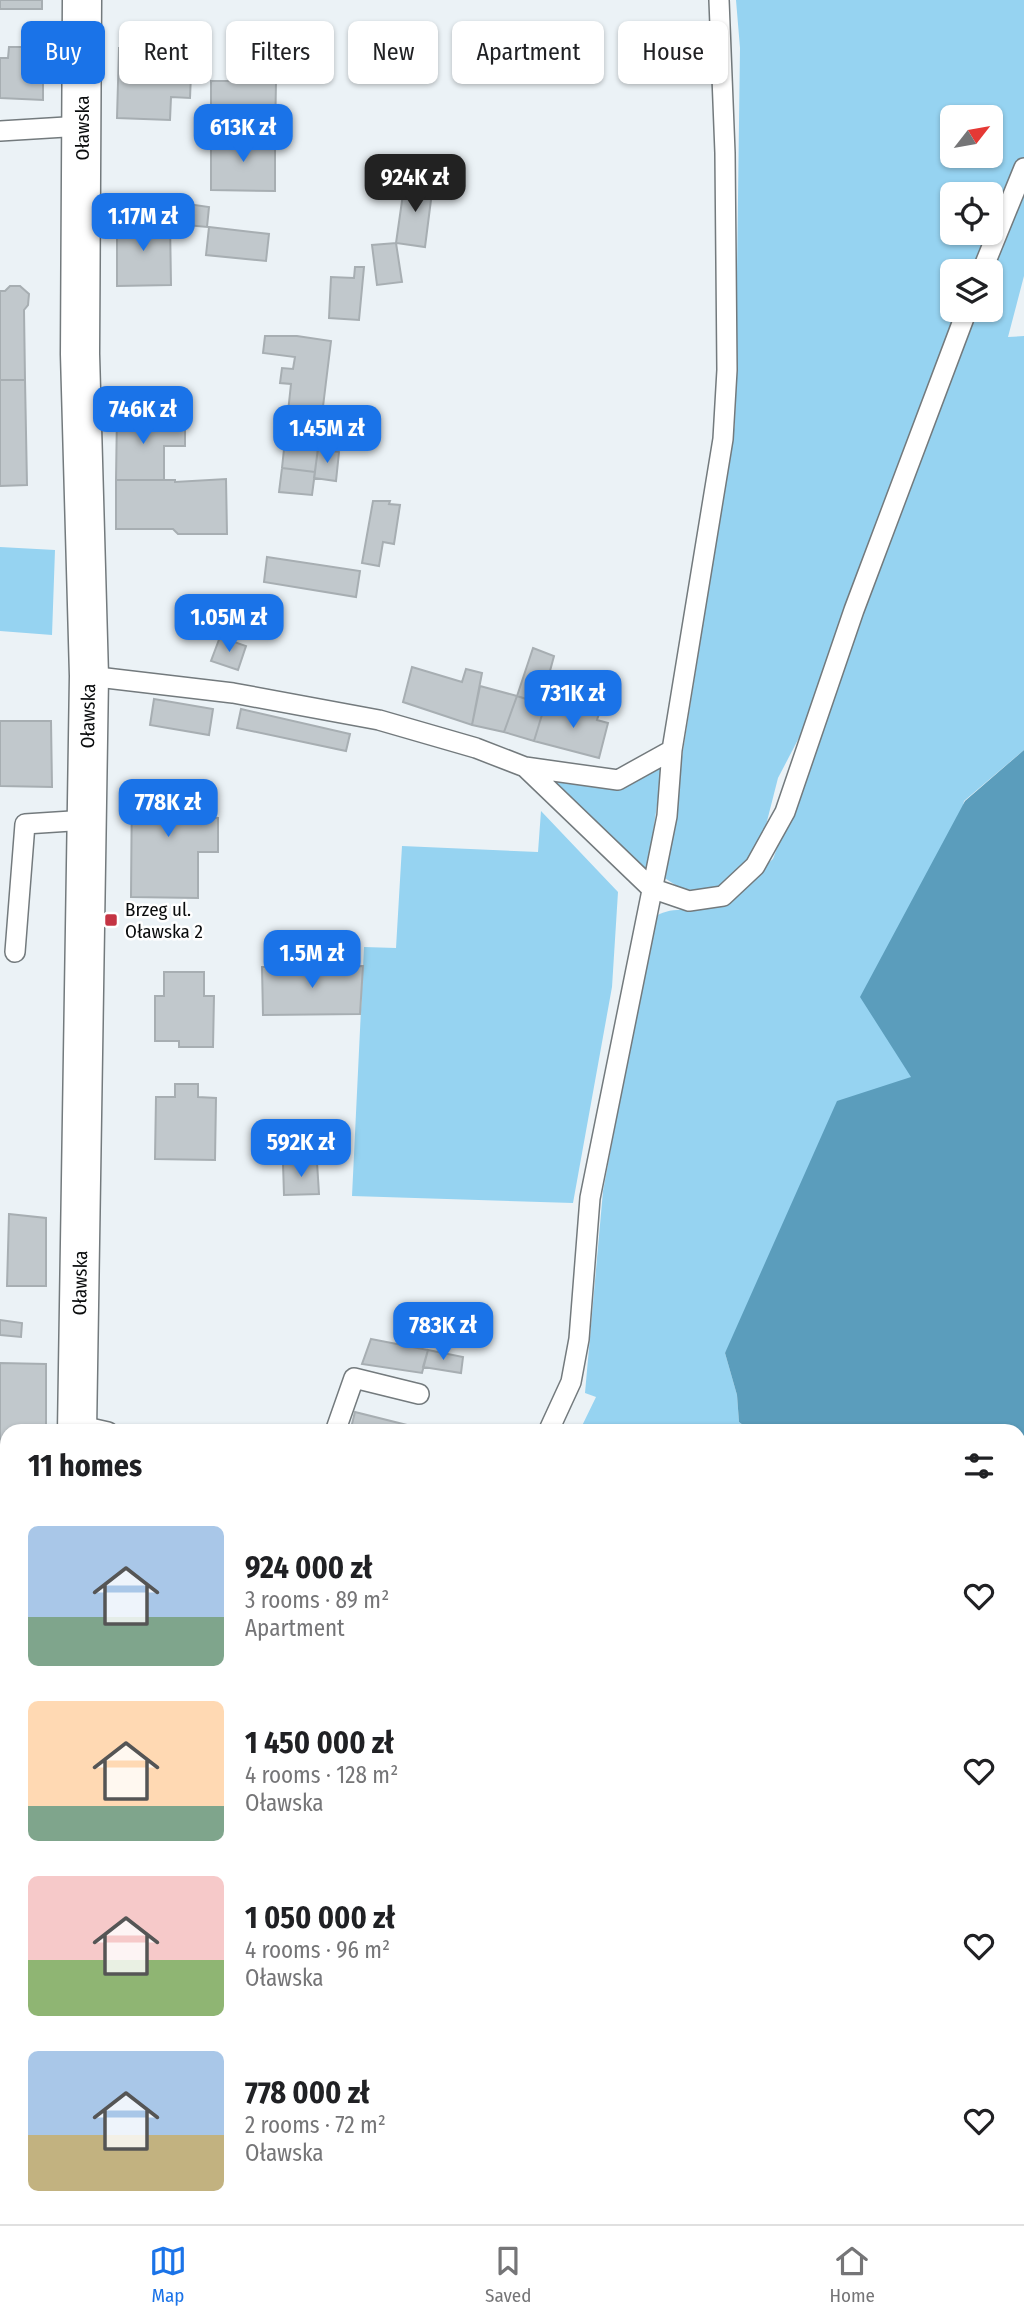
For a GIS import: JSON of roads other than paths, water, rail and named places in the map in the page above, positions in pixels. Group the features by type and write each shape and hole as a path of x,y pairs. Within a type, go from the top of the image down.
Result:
{"street":[{"name":"Oławska","path":"82,0 79,354 89,676 88,1424"}],"lane":[{"path":"552,1424 571,1382 577,1350 590,1198 667,816 672,750 723,439 727,370 726,166 719,0"},
{"path":"0,131 82,126"},
{"path":"987,259 1024,168"},
{"path":"526,767 608,849 652,888 689,901 723,896 755,866 785,812 854,610 962,322"},
{"path":"89,676 233,693 379,720 476,748 526,767 618,780 672,750"},
{"path":"15,952 25,824 87,820"},
{"path":"338,1424 354,1378 419,1394"}],"place":[{"name":"Brzeg ul. Oławska 2","path":"111,920"}]}
